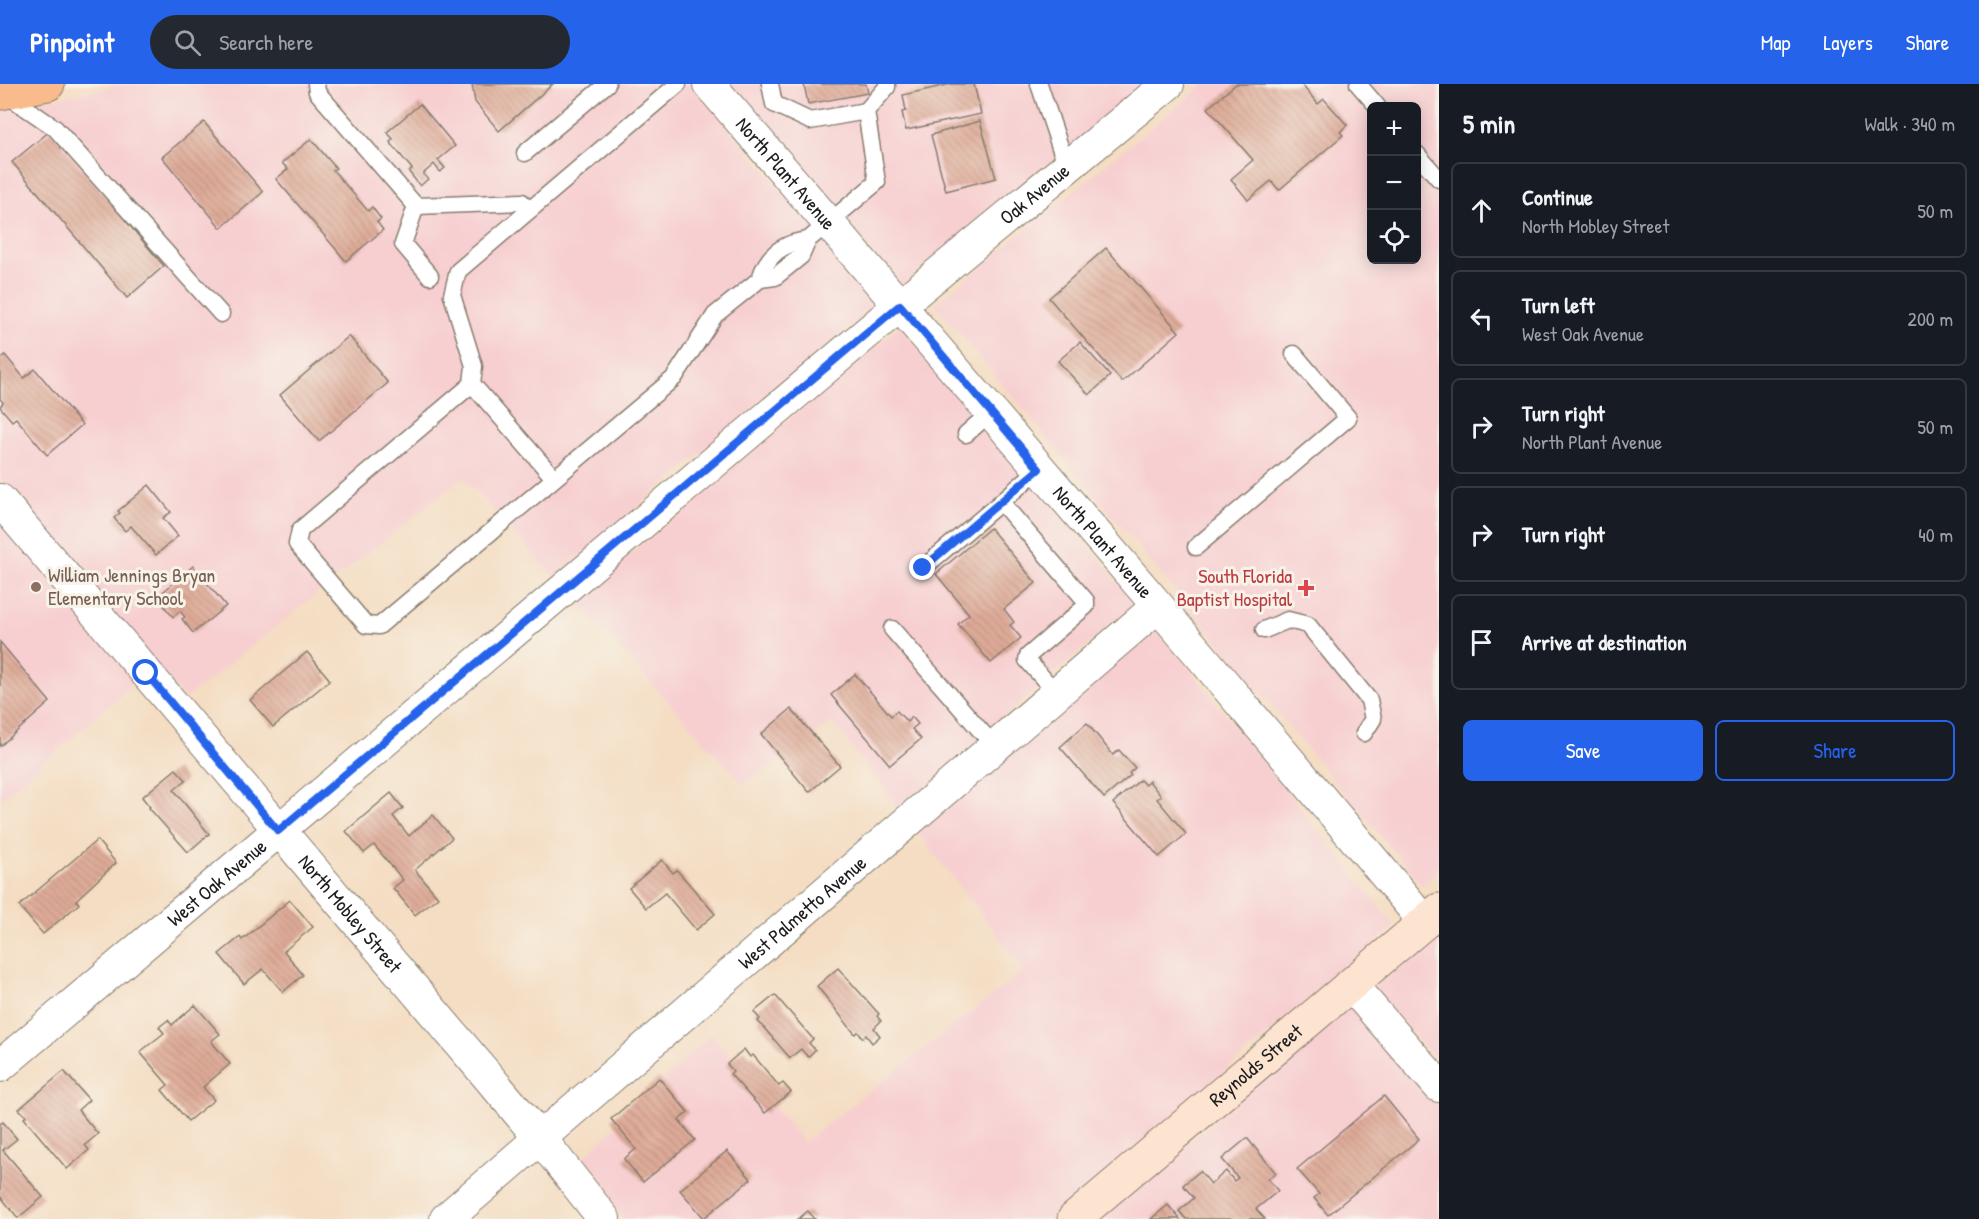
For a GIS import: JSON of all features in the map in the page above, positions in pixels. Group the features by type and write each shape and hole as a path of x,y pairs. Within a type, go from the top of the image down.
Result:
{"main road":[{"path":"2,93 48,84"},
{"name":"Reynolds Street","path":"1074,1219 1432,916"}],"street":[{"name":"North Plant Avenue","path":"709,84 818,231 900,305 1158,606 1432,916"},
{"name":"Oak Avenue","path":"900,305 1168,84"},
{"name":"West Oak Avenue","path":"0,1066 900,305"},
{"name":"North Mobley Street","path":"0,500 540,1138 604,1219"},
{"name":"West Palmetto Avenue","path":"446,1219 1158,606"},
{"path":"1352,986 1439,1086"}],"lane":[{"path":"316,84 317,92 416,206"},
{"path":"525,153 607,84"},
{"path":"678,84 458,271 452,295 474,366 472,384 300,530 297,544 366,625 379,627 674,378 715,315 760,279 764,263 789,242 818,231 877,182 866,111"},
{"path":"770,84 774,104 810,121 866,111 887,87 887,84"},
{"path":"1039,84 1067,168"},
{"path":"1358,84 1374,102"},
{"path":"2,93 55,128 222,315"},
{"path":"1419,156 1439,180"},
{"path":"416,206 522,202 529,210"},
{"path":"416,206 403,244 430,276"},
{"path":"1196,547 1348,418 1294,354"},
{"path":"472,384 554,478"},
{"path":"966,434 991,412"},
{"path":"923,568 1039,469"},
{"path":"1001,502 1086,601 1086,606 1028,656 1027,660 1056,693"},
{"path":"1264,630 1288,620 1308,625 1369,700 1373,719 1364,733"},
{"path":"892,628 994,746"}],"shaded area":[{"path":"129,84 691,84 879,303 554,577 463,477 185,699 0,478 0,109"},
{"path":"727,84 1144,84 901,285"},
{"name":"South Florida Baptist Hospital","path":"1205,84 1439,84 1439,871 1422,885 935,304"},
{"path":"900,326 1136,603 899,808 832,722 743,784 576,600"},
{"name":"William Jennings Bryan Elementary School","path":"0,500 146,673 0,800"},
{"path":"1156,628 1395,927 1050,1219 622,1219 578,1163 711,1034 804,1142 1025,970 918,833"},
{"path":"1439,931 1439,1064 1373,988"},
{"path":"1352,1006 1439,1106 1439,1219 1098,1219"}],"building":[{"path":"472,84 553,84 499,131 475,102"},
{"path":"804,84 866,84 868,93 808,104"},
{"path":"951,84 974,84 981,114 906,130 902,112 906,111 903,95"},
{"path":"1236,84 1301,84 1318,104 1324,99 1347,125 1340,132 1343,135 1279,190 1271,181 1248,200 1231,179 1253,160 1208,108"},
{"path":"420,104 455,146 438,160 445,168 440,172 434,164 423,174 428,179 420,186 409,172 412,169 390,142 393,139 387,132"},
{"path":"980,121 996,178 946,191 931,135"},
{"path":"204,122 263,192 221,228 162,157"},
{"path":"50,131 164,266 127,298 12,162"},
{"path":"311,139 336,168 333,170 368,211 372,207 381,219 377,222 383,230 346,261 276,179 288,169 282,163"},
{"path":"1106,248 1179,332 1122,382 1049,298"},
{"path":"349,336 388,383 319,441 280,395"},
{"path":"1080,342 1110,376 1089,395 1058,361"},
{"path":"5,355 24,378 35,369 82,425 47,455 16,418 12,421 0,407 3,402 0,399 0,360"},
{"path":"149,485 171,512 163,518 178,536 156,555 131,526 125,531 114,518 120,513 118,511"},
{"path":"990,528 1036,583 1004,609 1014,622 1010,625 1021,638 991,663 958,624 969,614 936,574"},
{"path":"193,566 226,606 193,633 182,619 185,617 180,611 173,617 157,597"},
{"path":"0,642 50,702 0,746"},
{"path":"307,652 330,680 273,727 250,700"},
{"path":"855,674 891,716 897,711 907,722 912,717 918,724 912,729 921,739 890,765 831,695"},
{"path":"791,709 840,766 809,792 761,734"},
{"path":"1087,723 1113,755 1119,750 1135,768 1129,773 1131,775 1104,798 1060,747"},
{"path":"176,769 186,780 174,790 209,834 188,852 142,797"},
{"path":"1140,780 1145,785 1149,781 1161,796 1157,799 1186,834 1159,857 1113,803"},
{"path":"391,793 403,808 393,816 409,836 433,815 452,838 415,870 438,897 415,915 393,888 403,880 374,845 364,853 346,831"},
{"path":"97,840 116,863 76,900 79,904 43,934 19,906"},
{"path":"662,860 673,873 677,870 715,914 696,930 665,893 646,908 629,888"},
{"path":"290,900 313,927 284,951 303,975 283,992 263,969 244,984 219,954 240,937 242,940"},
{"path":"838,968 879,1014 877,1016 881,1021 874,1028 880,1036 872,1043 866,1035 863,1038 858,1032 855,1034 817,986"},
{"path":"775,995 813,1039 809,1043 815,1050 808,1057 801,1049 790,1058 758,1021 760,1019 754,1012"},
{"path":"195,1005 220,1034 211,1041 230,1064 203,1087 214,1100 188,1121 162,1090 168,1085 140,1052 164,1033 159,1027 168,1020 172,1025"},
{"path":"744,1049 750,1057 753,1055 779,1086 783,1083 791,1092 765,1113 730,1074 733,1071 727,1064"},
{"path":"64,1071 89,1100 78,1110 98,1134 85,1145 89,1150 67,1169 19,1109"},
{"path":"659,1078 688,1112 679,1120 695,1140 643,1182 624,1159 636,1149 611,1119"},
{"path":"1384,1096 1419,1139 1328,1215 1314,1198 1319,1194 1297,1169"},
{"path":"3,1122 17,1139 3,1150 43,1197 18,1218 0,1196 0,1124"},
{"path":"1247,1138 1276,1173 1268,1179 1278,1191 1256,1209 1265,1219 1186,1219 1179,1211 1194,1198 1183,1185 1200,1171 1211,1184 1226,1171 1234,1181 1238,1178 1222,1159"},
{"path":"727,1151 751,1179 704,1218 680,1190"},
{"path":"1168,1205 1180,1219 1151,1219"},
{"path":"808,1211 815,1219 798,1219"}],"place":[{"name":"William Jennings Bryan Elementary School","path":"36,587"},
{"name":"South Florida Baptist Hospital","path":"1306,588"}],"route":[{"path":"146,673 278,831 900,305 1039,469 923,568"}]}
